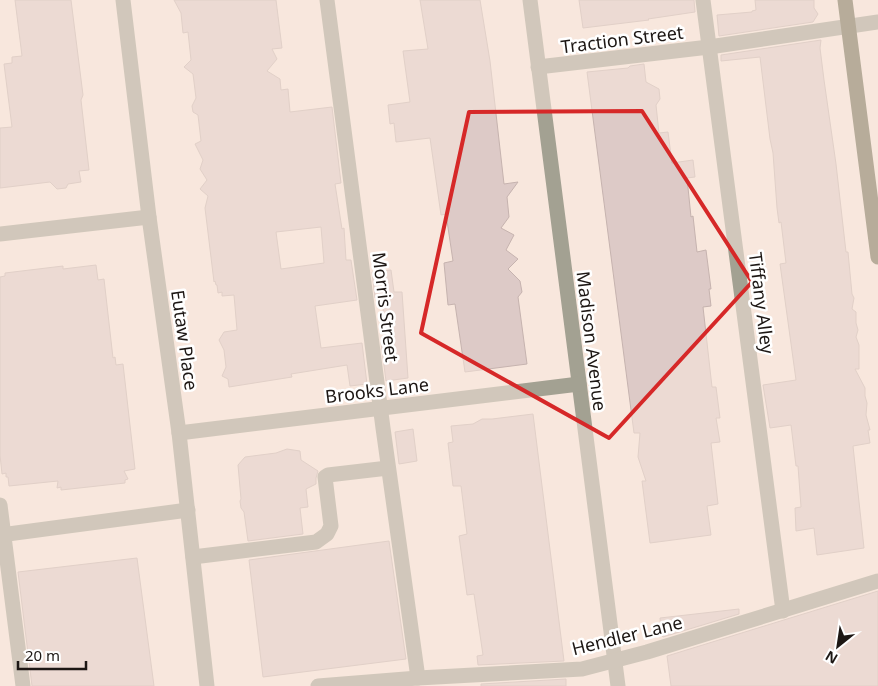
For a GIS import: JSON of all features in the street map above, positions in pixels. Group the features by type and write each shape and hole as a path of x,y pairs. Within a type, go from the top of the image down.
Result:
{"main road":[{"path":"845,0 878,257"}],"street":[{"name":"Eutaw Place","path":"123,0 179,433 207,686"},
{"name":"Morris Street","path":"328,0 388,468 412,681"},
{"name":"Madison Avenue","path":"530,0 618,686"},
{"name":"Tiffany Alley","path":"703,0 783,611"},
{"name":"Traction Street","path":"538,67 709,47 878,22"},
{"path":"0,234 150,216"},
{"name":"Brooks Lane","path":"179,433 579,384"},
{"path":"193,557 316,542 327,534 331,526 325,477 328,475 388,468"},
{"path":"0,505 2,534 23,686"},
{"path":"2,534 188,510"},
{"name":"Hendler Lane","path":"318,686 582,669 783,611 878,581"}],"highlighted area":[{"path":"642,111 752,282 609,438 421,333 469,112"}],"building":[{"path":"15,0 71,0 83,95 81,100 89,170 79,171 81,182 68,184 66,188 57,189 50,182 0,188 0,128 12,127 4,64 12,63 12,57 22,56"},
{"path":"174,0 276,0 282,48 272,49 277,59 267,71 280,79 281,90 288,89 290,112 332,107 341,183 335,184 342,229 344,228 346,260 351,260 357,300 315,306 321,348 362,343 367,384 350,386 347,365 291,374 292,377 229,387 228,379 222,376 226,367 224,350 219,340 224,332 237,330 234,295 222,296 222,292 218,293 217,285 214,282 205,208 208,196 200,189 207,180 200,169 203,160 195,144 201,141 198,115 193,112 192,106 196,98 193,74 184,67 191,60 188,32 183,33 181,13","holes":["321,227 324,263 281,269 276,232"]},
{"path":"420,0 480,0 490,61 504,184 518,182 507,197 509,217 501,228 514,235 506,250 518,259 508,269 520,281 522,292 518,297 527,364 465,372 455,304 448,305 444,263 453,261 446,214 441,215 430,138 396,142 394,123 390,124 388,105 410,102 403,51 428,49"},
{"path":"579,0 694,0 695,12 583,28"},
{"path":"755,0 814,0 814,8 818,14 813,22 719,36 717,15 752,12 756,10"},
{"path":"821,40 820,48 846,252 848,252 854,298 852,309 856,312 858,330 856,337 859,345 859,369 855,369 865,388 870,443 853,446 864,548 817,555 814,528 796,531 795,508 801,507 798,466 796,466 791,425 770,428 763,385 796,380 780,264 786,263 781,222 779,223 777,208 773,153 760,57 721,61 721,55"},
{"path":"644,64 646,82 659,89 660,99 656,105 659,133 668,132 672,163 693,160 695,177 687,178 691,217 693,216 697,252 706,250 711,289 709,289 711,306 703,307 712,387 716,387 720,418 716,418 720,442 711,443 718,504 707,506 711,535 650,543 642,481 646,481 638,457 640,433 634,433 587,72 628,68"},
{"path":"96,265 98,280 104,279 113,358 115,357 116,365 123,364 135,469 124,471 128,479 125,480 125,483 61,490 61,487 57,488 58,481 9,486 6,473 2,474 0,455 0,277 5,276 5,273 63,266 63,269"},
{"path":"391,270 394,292 402,292 408,378 386,381 381,342 386,342 382,297 375,298 372,272"},
{"path":"533,414 564,661 478,665 477,656 483,655 474,594 467,595 459,536 467,534 461,486 453,486 448,443 453,442 451,426 473,424 482,419"},
{"path":"413,429 417,461 399,464 395,432"},
{"path":"287,449 300,451 301,460 318,471 316,484 306,489 308,507 300,508 303,534 248,541 244,512 240,501 238,465 245,457 276,453"},
{"path":"389,541 406,659 263,677 249,560"},
{"path":"137,558 154,686 32,686 18,572"},
{"path":"878,591 878,686 671,686 667,656"},
{"path":"739,609 739,614 663,637 661,634 660,618"},
{"path":"566,679 566,686 481,686 481,684"}]}
